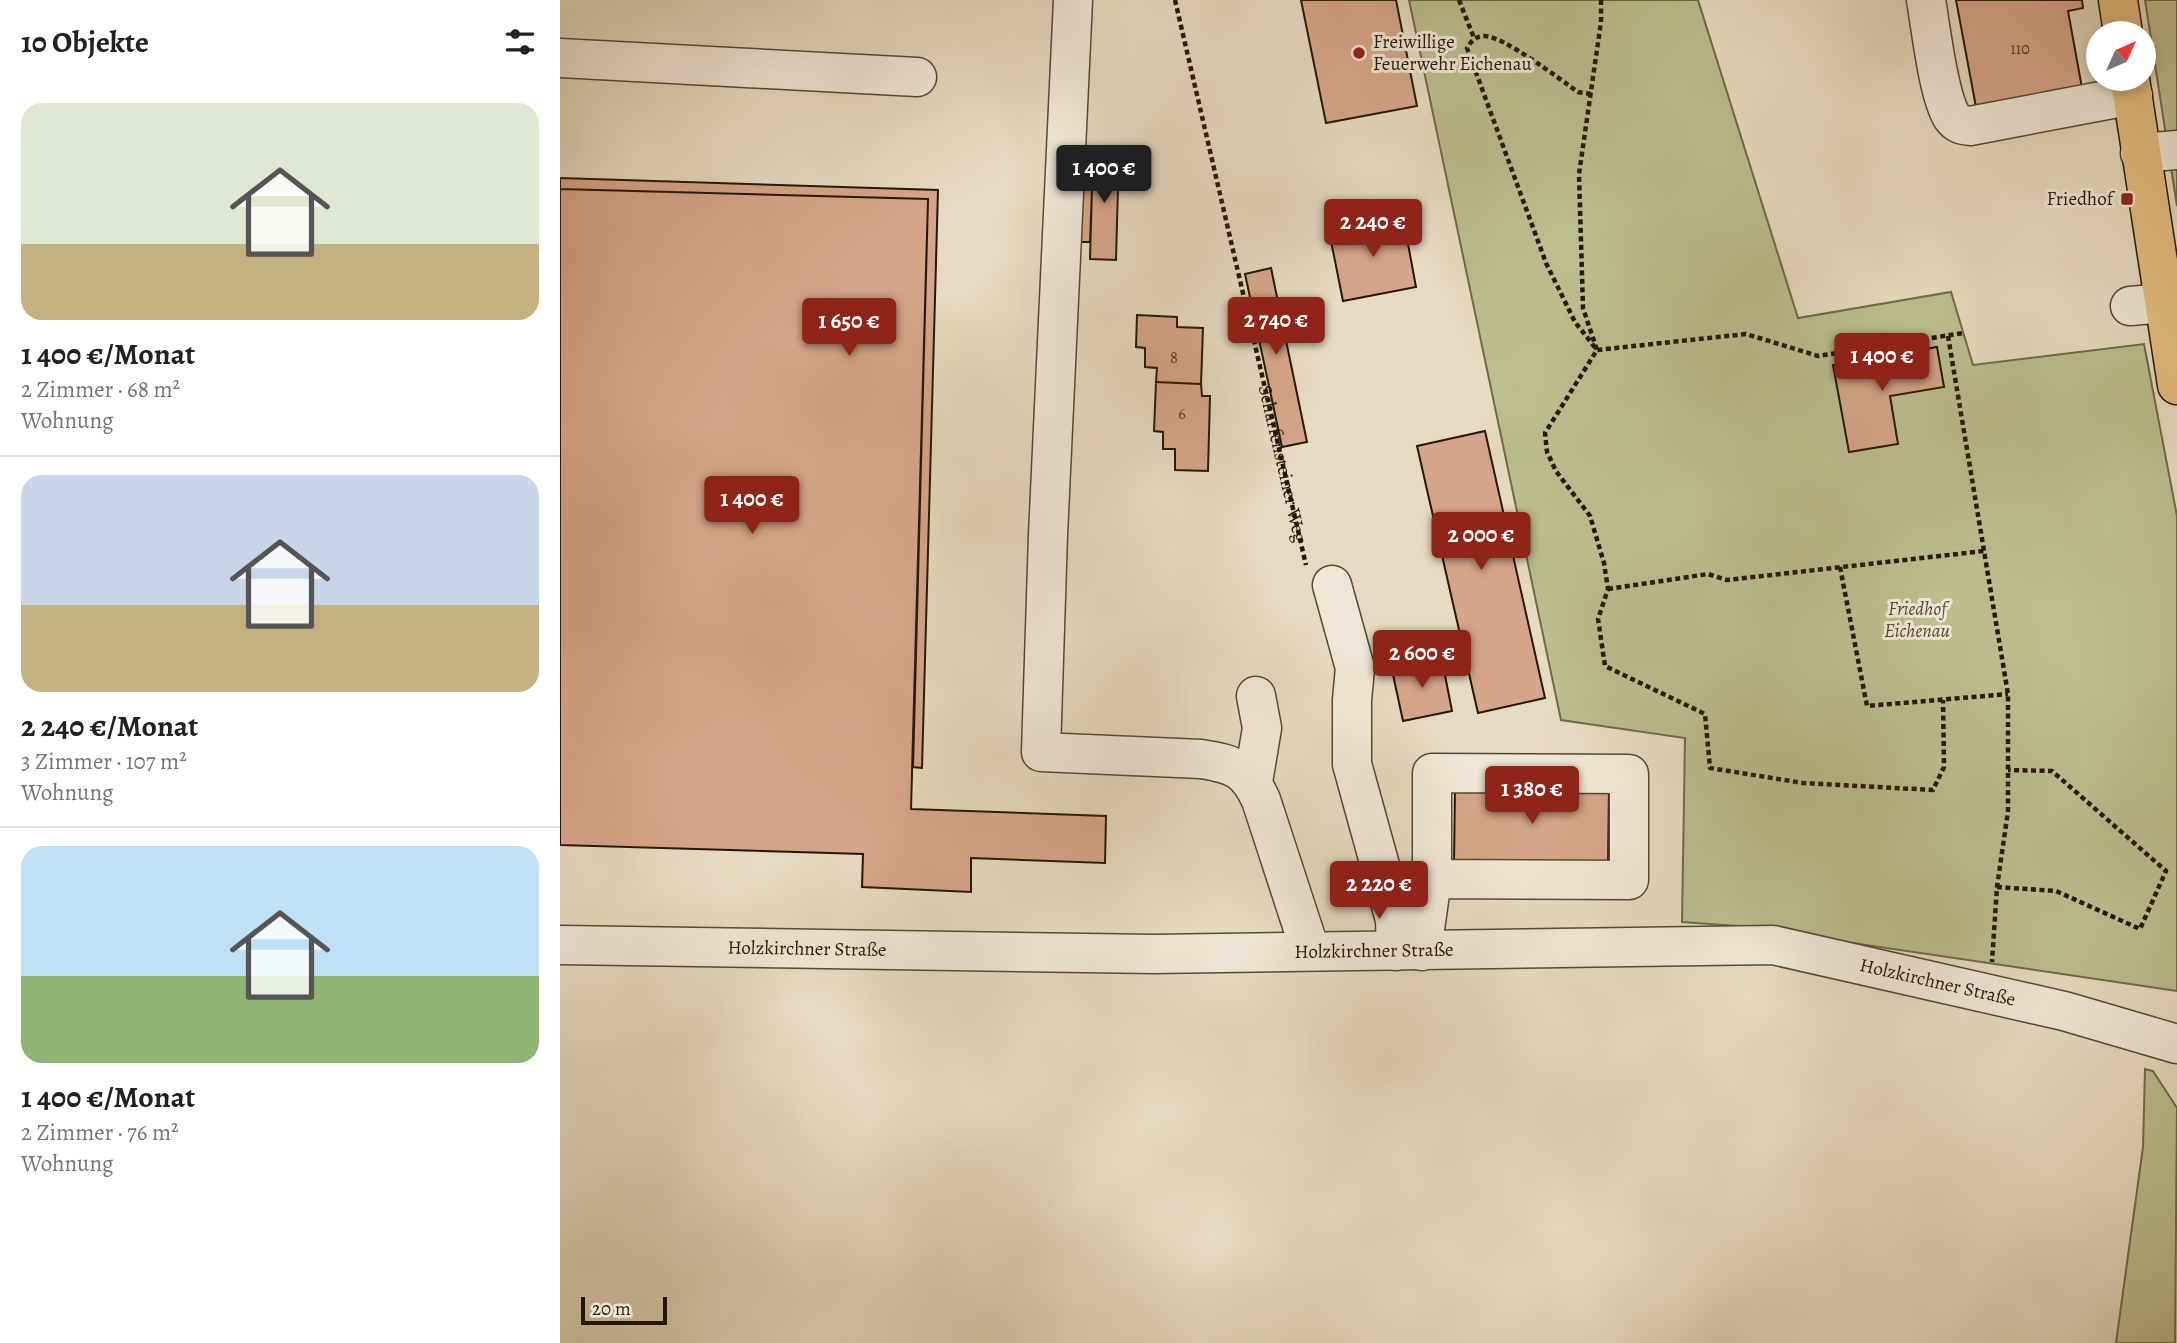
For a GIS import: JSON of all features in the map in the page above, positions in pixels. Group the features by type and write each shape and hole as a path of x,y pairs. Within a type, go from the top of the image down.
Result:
{"main road":[{"path":"2119,0 2122,21"},
{"path":"2134,91 2159,152 2148,305 2177,386"}],"street":[{"path":"1073,0 1057,684 1041,752 1201,759 1223,762 1240,769 1253,782 1310,950"},
{"path":"1926,0 1945,103 1960,125 1970,126 2115,91"},
{"path":"560,58 917,77"},
{"path":"1320,581 1355,668 1352,764 1395,920 1409,951"},
{"path":"1253,782 1262,728 1256,696"},
{"path":"1409,951 1432,879 1432,773 1629,774 1629,880 1432,879"},
{"name":"Holzkirchner Straße","path":"560,945 1154,954 1773,945 2064,1011 2177,1044"}],"path":[{"name":"Scharfensteiner Weg","path":"1174,0 1320,581"},
{"path":"1459,0 1474,39"},
{"path":"1597,350 1583,309 1579,174 1601,22 1601,0"},
{"path":"1591,94 1578,92 1502,42 1485,35 1474,39 1466,48 1546,263 1576,322 1597,350"},
{"path":"1597,350 1746,334 1818,356 1963,333"},
{"path":"1948,336 2008,694 2008,811 1997,887 1992,965 1982,991"},
{"path":"1597,350 1545,433 1547,452 1556,471 1590,516 1604,563 1608,589 1598,619 1605,666 1705,714 1710,768 1803,783 1933,790 1944,767 1943,700"},
{"path":"1608,589 1708,574 1727,580 1985,551"},
{"path":"1840,567 1867,706 2008,694"},
{"path":"1997,887 2056,891 2140,929 2166,871 2052,771 2008,770"}],"green space":[{"name":"Friedhof Eichenau","path":"1409,0 1698,0 1798,318 1951,292 1973,365 2144,344 2177,516 2177,991 1738,926 1682,922 1685,738 1561,720"},
{"path":"2145,0 2177,0 2177,206 2156,71 2156,21 2148,21"},
{"path":"2145,1069 2153,1071 2177,1108 2175,1343 2116,1343 2143,1147"}],"building":[{"name":"Freiwillige Feuerwehr Eichenau","path":"1301,0 1396,0 1417,106 1326,123"},
{"path":"1956,0 2082,0 2083,8 2068,11 2082,88 1976,107"},
{"path":"1093,150 1119,151 1116,260 1090,259"},
{"path":"1069,163 1093,163 1090,242 1067,242"},
{"path":"560,178 938,190 922,768 913,767 928,199 560,189"},
{"path":"560,189 928,199 911,809 1106,816 1105,863 971,858 971,892 862,887 863,854 560,845"},
{"path":"1403,217 1416,287 1343,301 1329,231"},
{"path":"1271,268 1307,442 1282,447 1245,274"},
{"path":"1137,315 1177,317 1177,327 1203,328 1201,384 1156,382 1157,368 1145,367 1145,348 1136,347"},
{"path":"1937,347 1944,387 1890,396 1898,444 1849,452 1833,365"},
{"path":"1156,382 1201,384 1202,396 1210,396 1208,471 1175,470 1175,449 1163,449 1163,432 1154,431"},
{"path":"1485,431 1545,698 1478,713 1417,446"},
{"path":"1442,660 1452,711 1403,721 1392,670"},
{"path":"1455,787 1609,788 1608,866 1454,865"}],"place":[{"name":"Freiwillige Feuerwehr Eichenau","path":"1359,53"},
{"name":"Friedhof","path":"2127,199"}]}
